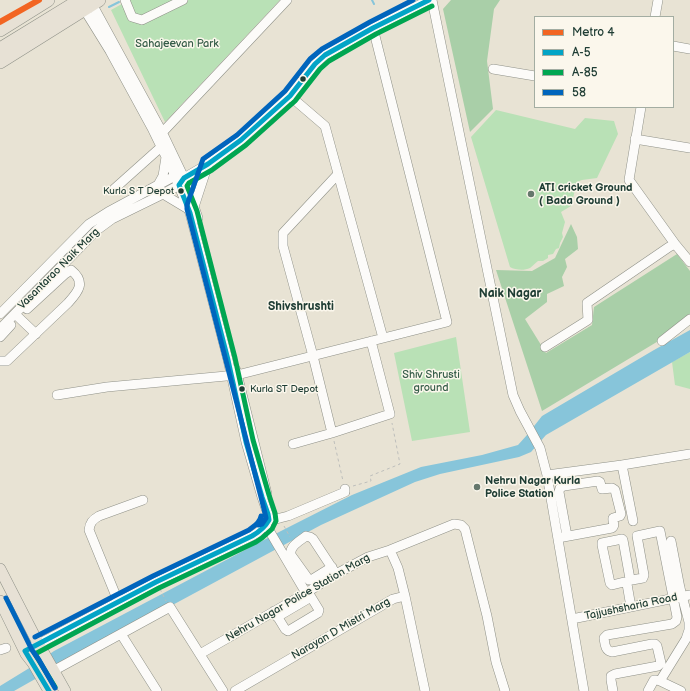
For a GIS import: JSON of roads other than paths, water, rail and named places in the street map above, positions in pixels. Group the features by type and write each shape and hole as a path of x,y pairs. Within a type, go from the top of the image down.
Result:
{"highway":[{"path":"0,21 34,0"},
{"path":"0,30 48,0"},
{"path":"0,49 89,3"},
{"path":"0,62 89,3"}],"main road":[{"path":"0,570 53,670 57,690"},
{"path":"0,602 25,652 41,678 57,690"},
{"path":"33,663 45,656"}],"street":[{"path":"124,0 132,17 142,20 183,0"},
{"path":"179,180 161,147 160,135 287,0"},
{"name":"Vasantarao Naik Marg","path":"0,314 89,224 163,194 179,180 208,164 240,140 290,96 315,64 325,55 373,28 428,0"},
{"path":"432,0 513,395 540,448 562,537"},
{"path":"655,16 658,0"},
{"path":"89,3 160,135 191,208 234,375 267,525 276,544 294,566 308,594 319,610 318,613 288,631 285,629 276,614"},
{"path":"57,395 107,387 234,375 447,322 373,28"},
{"path":"674,46 690,50"},
{"path":"493,68 534,76"},
{"path":"290,96 324,126 382,338"},
{"path":"641,108 629,180 675,244 690,262"},
{"path":"635,139 690,148"},
{"path":"114,189 161,147"},
{"path":"166,157 163,176 158,185 163,194 191,208"},
{"path":"191,208 208,164"},
{"path":"332,433 283,246 283,233 338,174"},
{"name":"Vasantarao Naik Marg","path":"0,329 17,316 23,305 110,215 158,185 179,180"},
{"path":"76,237 83,244"},
{"path":"545,346 588,320 587,303 675,244"},
{"path":"53,260 60,267"},
{"path":"0,337 17,316 65,274 71,270 79,279 80,287 68,303 6,362 0,361"},
{"path":"40,273 47,280"},
{"path":"16,298 23,305"},
{"path":"17,316 36,334"},
{"path":"662,341 690,319"},
{"path":"293,444 390,414 371,341"},
{"path":"547,475 690,454"},
{"path":"622,465 633,521"},
{"path":"576,471 578,484"},
{"path":"562,537 612,528 614,525 613,518 621,515 615,490 602,489 599,481 562,487 560,488 559,492 562,537 572,619 584,691"},
{"path":"25,652 156,582 252,536 267,525 345,492 345,489"},
{"path":"118,602 89,530 90,524 99,516 143,500"},
{"name":"Nehru Nagar Police Station Marg","path":"200,654 276,614 308,594 334,571 454,524 461,524 465,529 488,616 496,662 505,691"},
{"path":"630,604 626,584 624,582 612,585 610,583 602,545 603,542 620,539 623,540 630,579 643,578 644,575 637,536 659,531 661,532 689,622 688,640 660,681"},
{"path":"288,557 293,547 306,536 310,537 334,571 309,580 294,566"},
{"path":"613,691 611,680 612,676 615,674 658,666 661,662 657,646 655,644 609,652 607,650 604,638 607,634 672,624 676,622 680,596 671,541"},
{"path":"390,550 398,568 405,596"},
{"name":"Narayan D Mistri Marg","path":"235,691 393,599 405,596 425,691"},
{"name":"Tajjushsharia Road","path":"572,619 630,604 680,596"},
{"path":"53,670 170,607 223,691"},
{"path":"121,634 157,691"},
{"path":"648,691 654,680 660,681 681,691"}],"water":[{"path":"690,330 690,352 546,435 531,452 519,457 440,474 415,482 321,525 14,691 0,691 0,686 54,651 352,495 421,467 482,455 518,445 542,416"}],"waterway":[{"path":"372,0 374,4"},
{"path":"109,7 119,2"}],"metro line":[{"name":"4","path":"0,22 39,0"}],"place":[{"name":"Kurla S T Depot","path":"181,191"},
{"name":"ATI cricket Ground ( Bada Ground )","path":"531,194"},
{"name":"Kurla ST Depot","path":"242,389"},
{"name":"Nehru Nagar Kurla Police Station","path":"477,487"}],"district":[{"name":"Naik Nagar","path":"510,294"},
{"name":"Shivshrushti","path":"301,307"}],"park label":[{"name":"Sahajeevan Park","path":"177,44"},
{"name":"Shiv Shrusti ground","path":"431,381"}]}
